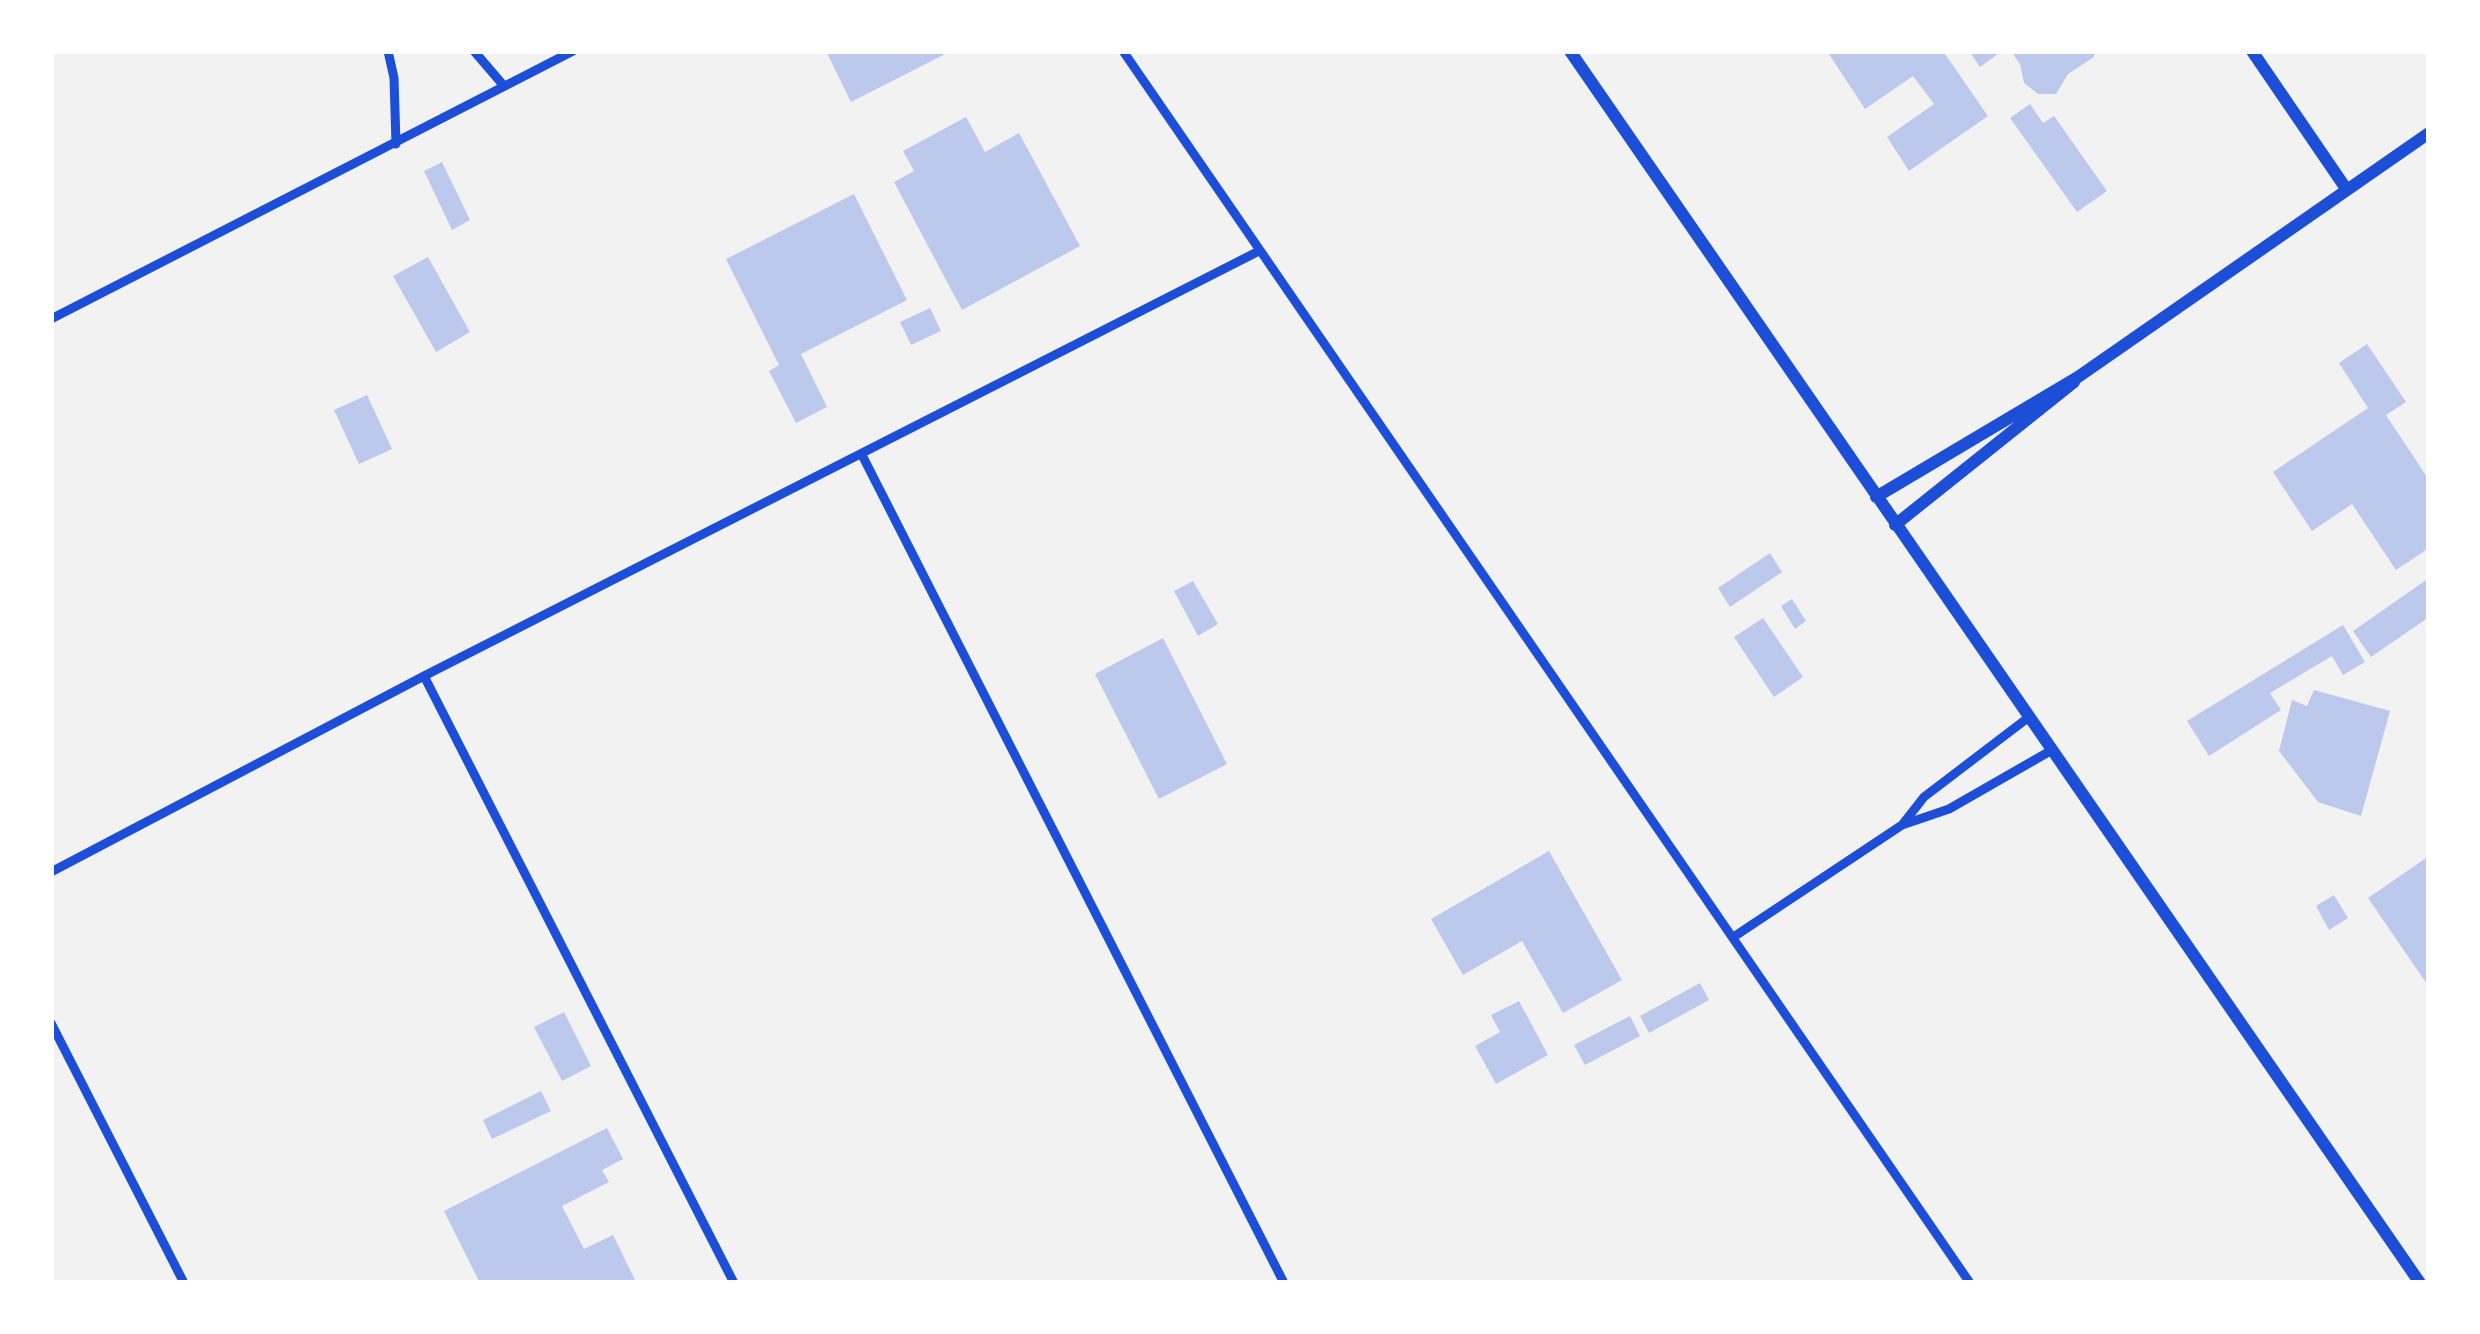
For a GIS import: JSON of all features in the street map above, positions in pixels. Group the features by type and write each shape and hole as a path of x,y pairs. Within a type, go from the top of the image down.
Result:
{"street":[{"path":"1570,51 2420,1283"},
{"path":"2252,51 2347,190"},
{"path":"1876,497 2078,377 2429,133"},
{"path":"1895,525 2078,377"}],"lane":[{"path":"388,51 394,78 396,144"},
{"path":"474,51 503,86"},
{"path":"51,320 573,51"},
{"path":"1123,51 1970,1283"},
{"path":"51,872 424,676 1258,251"},
{"path":"862,455 1283,1283"},
{"path":"424,676 734,1283"},
{"path":"1902,825 1924,797 2029,717"},
{"path":"1735,936 1902,825 1948,809 2052,750"},
{"path":"51,1023 184,1283"}],"building":[{"path":"826,51 951,51 851,102"},
{"path":"1827,51 1945,54 1988,116 1909,171 1887,137 1934,104 1913,76 1865,109"},
{"path":"1969,51 2002,51 1980,67"},
{"path":"2011,51 2095,51 2094,57 2068,74 2056,94 2038,94 2024,83"},
{"path":"2030,104 2043,123 2054,116 2107,191 2077,212 2010,118"},
{"path":"966,117 985,152 1019,133 1080,246 962,310 894,182 914,171 903,151"},
{"path":"442,162 470,220 452,230 424,171"},
{"path":"854,194 907,300 801,354 827,407 796,423 769,371 779,365 726,259"},
{"path":"428,257 470,332 436,352 393,276"},
{"path":"930,308 941,331 911,345 900,322"},
{"path":"2367,344 2406,402 2386,415 2429,480 2429,548 2396,570 2352,504 2312,531 2273,472 2368,408 2339,363"},
{"path":"367,395 392,449 359,464 334,410"},
{"path":"1770,553 1782,572 1730,607 1718,588"},
{"path":"2429,578 2429,617 2371,657 2353,631"},
{"path":"1193,581 1218,624 1198,636 1174,591"},
{"path":"1792,599 1806,621 1795,629 1781,606"},
{"path":"1763,618 1803,677 1774,697 1734,637"},
{"path":"2343,625 2365,662 2343,675 2332,656 2270,693 2281,710 2209,756 2187,721"},
{"path":"1163,638 1227,764 1159,799 1095,674"},
{"path":"2314,690 2390,711 2361,816 2318,802 2279,751 2292,700 2307,706"},
{"path":"1549,851 1622,980 1563,1013 1522,941 1463,975 1431,919"},
{"path":"2429,856 2429,987 2368,898"},
{"path":"2334,895 2348,918 2329,930 2316,906"},
{"path":"1700,983 1709,1000 1649,1033 1640,1016"},
{"path":"1519,1001 1548,1055 1496,1084 1475,1046 1500,1032 1491,1015"},
{"path":"564,1012 591,1066 562,1081 534,1027"},
{"path":"1630,1016 1640,1036 1585,1065 1574,1045"},
{"path":"541,1091 551,1111 492,1139 483,1120"},
{"path":"607,1128 623,1159 602,1170 609,1182 562,1206 584,1249 613,1235 635,1280 480,1283 444,1211"}]}
